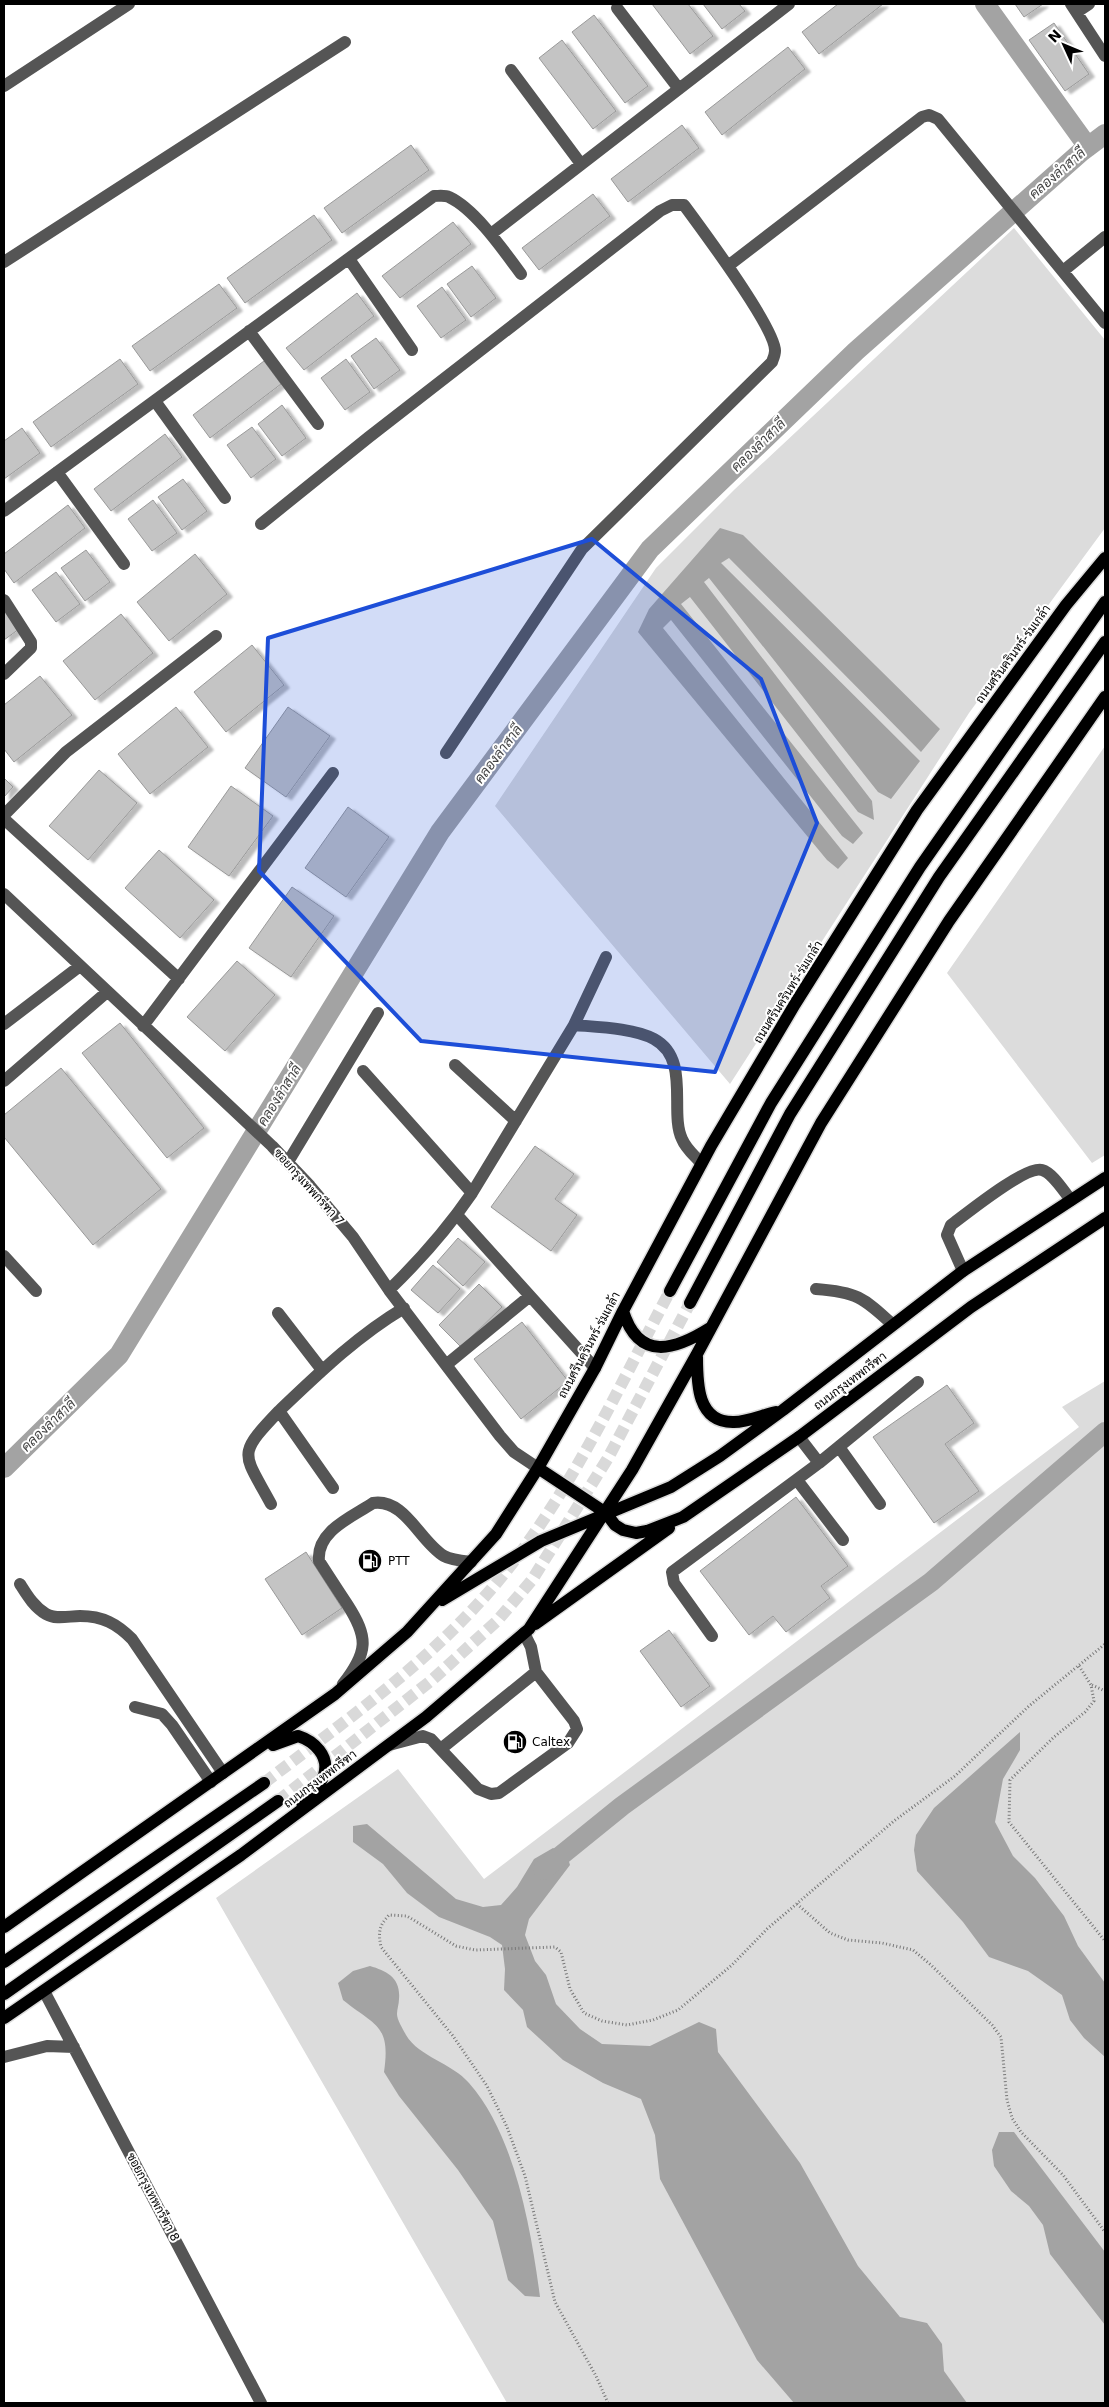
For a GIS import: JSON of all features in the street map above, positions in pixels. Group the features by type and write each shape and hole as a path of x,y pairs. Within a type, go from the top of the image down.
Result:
{"main road":[{"name":"ถนนศรีนครินทร์-ร่มเกล้า","path":"538,1468 595,1368 701,1163 795,1004 917,810 1066,605 1105,558"},
{"path":"670,1291 771,1103 787,1077 920,867 1105,602"},
{"path":"690,1303 790,1114 822,1063 939,877 1105,642"},
{"path":"431,1606 541,1541 606,1513 697,1354 821,1123 950,921 1105,697"},
{"name":"ถนนกรุงเทพกรีฑา","path":"4,2018 241,1855 426,1717 527,1631 606,1513 643,1501 671,1487 720,1456 783,1410 963,1271 1105,1178"},
{"name":"ถนนกรุงเทพกรีฑา","path":"538,1468 606,1513 615,1525 622,1530 636,1533 683,1518 799,1437 971,1307 1105,1218"},
{"path":"623,1311 631,1332 650,1345 674,1347 688,1342 712,1326"},
{"path":"697,1354 697,1385 700,1401 713,1417 734,1422 783,1410"},
{"path":"4,1927 335,1694 407,1632 471,1562 496,1534 538,1468"},
{"path":"527,1631 683,1518"},
{"path":"248,1756 298,1736 313,1743 321,1752 325,1761 324,1776 288,1819"},
{"path":"4,1962 264,1783"},
{"name":"ถนนกรุงเทพกรีฑา","path":"4,1994 278,1801"}],"street":[{"path":"4,86 129,4"},
{"path":"1090,4 1074,8 1105,56"},
{"path":"491,234 679,89 780,6"},
{"path":"617,8 679,89"},
{"path":"4,262 346,42"},
{"path":"511,70 581,164"},
{"path":"728,266 922,117 929,115 938,119 1105,323"},
{"path":"4,511 434,196 448,196 460,204 491,234 521,274"},
{"path":"261,524 377,431 660,211 672,205 684,205 728,266 769,333 775,350 772,362 582,550 446,753"},
{"path":"1063,271 1105,237"},
{"path":"349,259 412,350"},
{"path":"249,331 318,424"},
{"path":"155,401 225,498"},
{"path":"57,472 124,564"},
{"path":"4,600 31,642 31,648 4,674"},
{"path":"179,979 4,817 66,752 216,636"},
{"path":"143,1026 333,773"},
{"name":"ซอยกรุงเทพกรีฑา 7","path":"4,894 288,1162 353,1237 389,1290 500,1436 514,1452 538,1468"},
{"path":"389,1290 414,1266 457,1215 472,1193 574,1025 606,957"},
{"path":"4,1024 80,966"},
{"path":"4,1081 108,992"},
{"path":"288,1162 378,1013"},
{"path":"574,1025 627,1031 654,1039 666,1050 674,1066 677,1079 678,1127 682,1139 701,1163"},
{"path":"455,1066 516,1120"},
{"path":"363,1070 472,1193"},
{"path":"963,1271 947,1235 951,1224 1024,1172 1041,1169 1047,1172 1071,1200"},
{"path":"457,1215 595,1368"},
{"path":"4,1256 36,1291"},
{"path":"816,1289 847,1292 867,1301 892,1324"},
{"path":"446,1364 530,1296"},
{"path":"271,1504 249,1462 247,1451 254,1438 322,1370 374,1326 404,1308"},
{"path":"278,1313 322,1370"},
{"path":"712,1636 674,1583 672,1572 797,1480 918,1382"},
{"path":"279,1411 333,1488"},
{"path":"799,1437 818,1463"},
{"path":"839,1447 880,1504"},
{"path":"797,1480 843,1540"},
{"path":"335,1694 355,1666 362,1648 363,1639 360,1625 319,1561 318,1552 321,1542 328,1533 373,1503 380,1502 398,1509 443,1555 471,1562"},
{"path":"20,1584 39,1609 48,1615 63,1618 81,1616 102,1618 124,1631 223,1773"},
{"path":"387,1746 423,1736 431,1739 442,1748 478,1789 491,1794 505,1790 568,1743 577,1729 574,1721 536,1672 527,1631"},
{"path":"442,1748 536,1672"},
{"path":"135,1707 162,1714 172,1725 211,1782"},
{"name":"ซอยกรุงเทพกรีฑา 8","path":"44,1991 261,2403"},
{"path":"4,2057 47,2046 74,2047"}],"path":[{"path":"608,2403 555,2302 526,2176 499,2110 487,2086 452,2036 381,1947 378,1933 381,1924 390,1915 406,1916 456,1946 475,1950 555,1947 561,1952 570,1990 584,2013 602,2020 627,2025 653,2020 678,2010 732,1965 766,1928 797,1904 861,1848 955,1776 1029,1706 1105,1644"},
{"path":"1079,1666 1092,1685 1094,1701 1010,1780 1009,1822 1105,1941"},
{"path":"1092,1685 1105,1691"},
{"path":"797,1904 830,1933 848,1940 882,1942 913,1950 931,1965 992,2025 1001,2037 1008,2100 1012,2118 1022,2132 1063,2175 1105,2232"}],"highlighted area":[{"path":"592,539 761,679 817,823 715,1072 421,1041 259,871 268,638"}],"shaded area":[{"path":"1014,228 1105,340 1105,528 969,713 730,1084 495,806 656,568 735,489"},
{"path":"720,528 743,535 940,729 921,752 729,558 721,563 920,761 891,799 878,792 709,578 704,582 872,801 874,820 858,812 690,597 681,604 863,833 853,844 842,836 671,620 663,628 848,858 838,869 827,860 638,632 649,609"},
{"path":"1105,746 1105,1155 1092,1163 947,973"},
{"path":"1105,1381 1105,2403 507,2403 216,1898 398,1769 484,1879 1079,1427 1062,1407"},
{"path":"1020,1732 1020,1750 1003,1779 995,1822 1013,1856 1035,1878 1064,1916 1078,1946 1105,1983 1105,2057 1084,2038 1070,2020 1062,1995 1028,1971 989,1957 963,1922 917,1871 914,1850 916,1835 934,1808"},
{"path":"367,1824 456,1899 483,1907 501,1905 517,1887 534,1859 553,1848 567,1855 570,1865 529,1919 525,1935 535,1961 546,1975 556,2004 580,2029 602,2044 650,2046 699,2022 716,2029 718,2052 800,2163 858,2266 900,2317 927,2323 942,2344 944,2371 967,2403 794,2403 757,2360 660,2179 655,2135 641,2099 603,2083 563,2060 527,2027 523,2010 504,1990 505,1969 502,1945 490,1937 439,1917 407,1893 383,1864 353,1842 353,1826"},
{"path":"370,1966 387,1973 398,1986 397,2016 412,2043 427,2055 454,2070 469,2083 485,2104 498,2129 509,2156 526,2213 540,2297 525,2296 508,2280 493,2221 458,2170 399,2096 384,2072 386,2056 383,2035 372,2022 343,2000 338,1983 353,1971"},
{"path":"999,2132 1014,2132 1105,2252 1105,2325 1050,2254 1043,2225 1029,2206 1011,2191 994,2166 992,2150"}],"building":[{"path":"652,4 688,4 713,36 690,54"},
{"path":"703,4 739,4 745,11 722,29"},
{"path":"838,4 883,4 819,54 802,32"},
{"path":"1015,4 1043,4 1024,17"},
{"path":"594,15 648,86 625,103 572,32"},
{"path":"1054,23 1089,74 1065,91 1029,40"},
{"path":"562,40 616,111 593,129 539,58"},
{"path":"788,47 805,69 722,135 705,112"},
{"path":"682,125 699,148 628,202 611,179"},
{"path":"411,145 429,170 342,233 324,208"},
{"path":"593,194 610,216 539,270 522,248"},
{"path":"314,215 332,240 245,303 227,278"},
{"path":"453,222 471,244 400,298 382,276"},
{"path":"472,266 496,298 471,317 447,284"},
{"path":"219,284 237,308 150,371 132,346"},
{"path":"442,287 466,320 441,338 417,306"},
{"path":"357,293 374,316 304,370 286,348"},
{"path":"376,338 400,370 374,389 351,356"},
{"path":"120,359 138,384 51,447 33,422"},
{"path":"346,359 370,392 345,410 321,378"},
{"path":"264,361 281,384 210,438 193,415"},
{"path":"282,405 306,438 282,456 258,424"},
{"path":"252,427 276,459 251,478 227,445"},
{"path":"22,428 40,453 4,479 4,441"},
{"path":"165,434 182,457 111,511 94,489"},
{"path":"183,479 207,511 182,530 158,497"},
{"path":"153,500 177,533 152,551 128,519"},
{"path":"68,505 85,528 14,583 4,569 4,554"},
{"path":"86,550 110,582 85,601 61,568"},
{"path":"195,554 227,594 169,641 137,602"},
{"path":"56,572 80,604 56,622 32,590"},
{"path":"4,608 19,629 4,640"},
{"path":"121,614 153,653 95,700 63,661"},
{"path":"252,645 284,685 226,732 194,692"},
{"path":"40,676 72,715 14,762 4,749 4,705"},
{"path":"176,707 208,747 150,794 118,754"},
{"path":"288,707 330,736 286,797 245,768"},
{"path":"99,770 137,803 88,860 49,826"},
{"path":"4,778 13,787 4,797"},
{"path":"231,786 273,816 229,876 188,847"},
{"path":"348,807 389,837 346,897 305,868"},
{"path":"159,850 214,900 180,938 125,888"},
{"path":"292,887 334,916 291,977 249,948"},
{"path":"237,961 275,995 225,1051 187,1017"},
{"path":"120,1023 204,1128 167,1158 82,1053"},
{"path":"61,1068 161,1189 93,1245 4,1137 4,1115"},
{"path":"535,1146 574,1174 555,1199 577,1215 551,1251 491,1207"},
{"path":"458,1238 485,1262 463,1286 437,1262"},
{"path":"433,1265 460,1289 438,1313 411,1290"},
{"path":"479,1284 502,1307 461,1347 439,1325"},
{"path":"522,1322 568,1381 521,1419 474,1359"},
{"path":"947,1385 974,1423 945,1444 979,1491 934,1523 873,1437"},
{"path":"796,1497 848,1566 821,1586 830,1598 786,1632 773,1616 749,1635 700,1571"},
{"path":"306,1552 342,1608 302,1635 265,1579"},
{"path":"669,1630 710,1686 681,1707 640,1651"}],"waterway":[{"path":"985,4 1088,147"},
{"name":"คลองลำสาลี","path":"4,1468 119,1355 440,832 650,549 856,351 1081,152 1105,134"},
{"path":"543,1870 622,1806 931,1582 1105,1432"}],"tunnel":[{"path":"264,1783 374,1699 427,1654 452,1631 506,1572 559,1496 583,1456 670,1291"},
{"path":"278,1801 432,1680 497,1621 532,1580 608,1458 690,1303"}],"place":[{"name":"PTT","path":"370,1561"},
{"name":"Caltex","path":"515,1742"}]}
